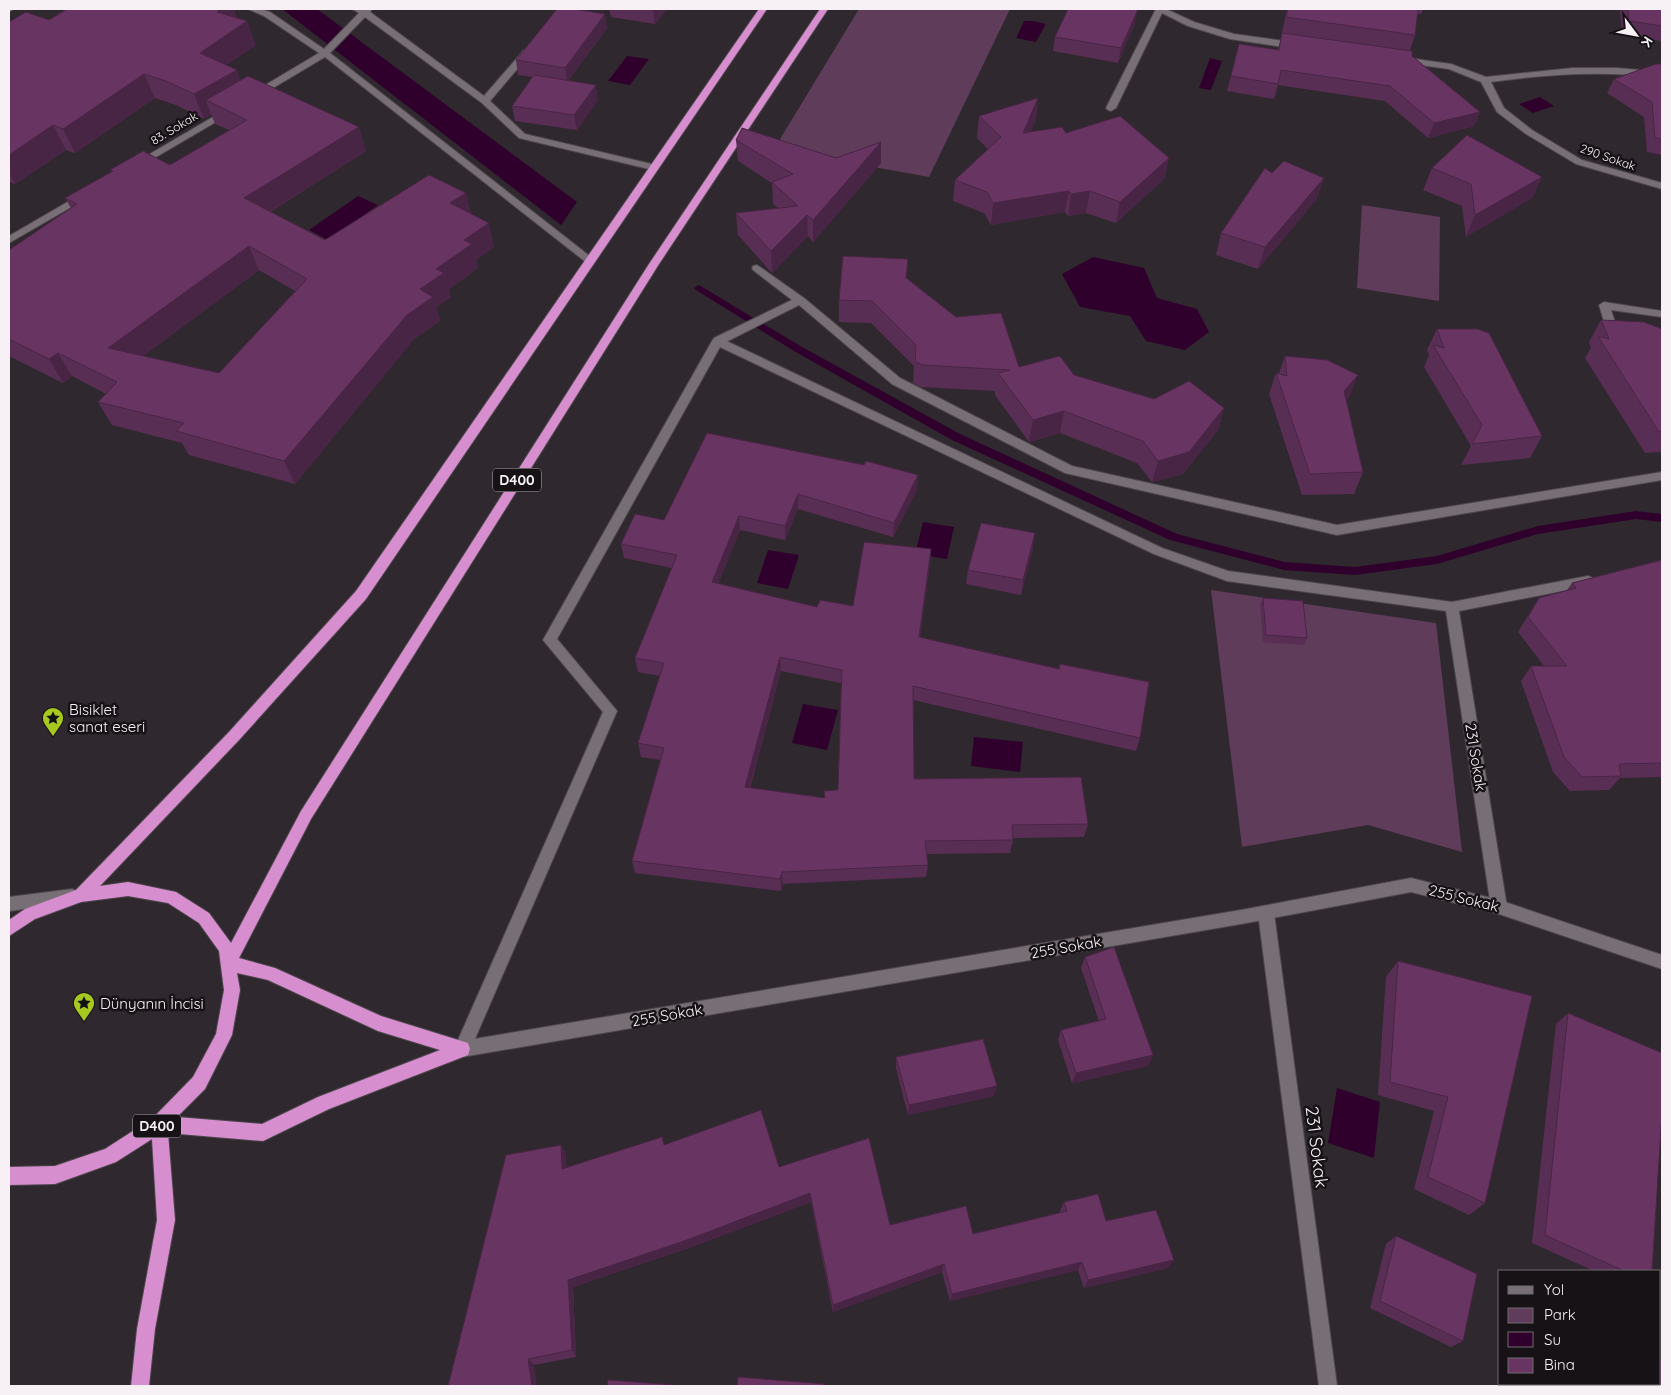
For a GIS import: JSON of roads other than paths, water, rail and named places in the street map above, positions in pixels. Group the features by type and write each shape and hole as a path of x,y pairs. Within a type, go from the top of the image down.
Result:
{"highway":[{"name":"D400","path":"81,895 234,736 361,595 591,261 653,167 675,140 764,9"},
{"name":"D400","path":"228,963 306,815 654,264 824,9"},
{"name":"D400","path":"9,929 30,914 81,895 128,889 171,897 204,918 226,950 232,990 224,1036 199,1082 159,1124 110,1156 55,1175 9,1176"},
{"path":"228,963 269,973 378,1023 462,1049"},
{"path":"159,1124 263,1133 324,1103 462,1049"},
{"name":"D400","path":"140,1386 146,1328 166,1220 159,1124"}],"street":[{"path":"252,9 267,14 327,51 591,261"},
{"path":"1111,108 1160,9 1191,24 1233,37 1312,48"},
{"path":"363,10 485,101 522,136 653,167"},
{"name":"83. Sokak","path":"128,170 327,51 348,30 363,10"},
{"path":"485,101 535,44"},
{"path":"1391,59 1451,67 1485,80 1546,71 1629,70 1662,75"},
{"name":"290 Sokak","path":"1485,80 1500,110 1529,132 1579,162 1662,186"},
{"path":"9,240 94,190"},
{"path":"757,268 800,300 896,381 1069,470 1337,530 1662,476"},
{"path":"462,1049 610,711 550,640 718,341 800,300"},
{"path":"1610,325 1604,305 1662,314"},
{"path":"718,341 1158,551 1227,576 1452,607 1605,578"},
{"name":"231 Sokak","path":"1452,607 1499,907"},
{"name":"255 Sokak","path":"462,1049 1266,913 1411,885 1499,907 1662,962"},
{"path":"9,904 81,895"},
{"name":"231 Sokak","path":"1266,913 1328,1386"}],"water":[{"path":"282,9 317,9 577,202 561,225"},
{"path":"1024,21 1046,24 1036,42 1016,38"},
{"path":"627,56 649,59 630,85 608,81"},
{"path":"1210,58 1222,61 1211,90 1199,88"},
{"path":"1540,97 1554,106 1533,113 1519,104"},
{"path":"358,196 378,205 328,240 309,230"},
{"path":"1093,257 1144,268 1157,298 1197,309 1209,332 1185,350 1146,341 1130,316 1080,307 1062,274"},
{"path":"923,522 954,527 947,559 915,554"},
{"path":"768,550 799,555 788,589 757,583"},
{"path":"803,704 838,710 827,750 792,743"},
{"path":"974,737 1023,742 1020,772 971,766"},
{"path":"1337,1088 1380,1102 1374,1158 1328,1143"}],"waterway":[{"path":"699,288 798,349 956,437 1174,537 1284,566 1355,571 1437,560 1538,530 1636,515 1662,518"}],"place":[{"name":"Bisiklet sanat eseri","path":"53,737"},
{"name":"Dünyanın İncisi","path":"84,1022"}]}
